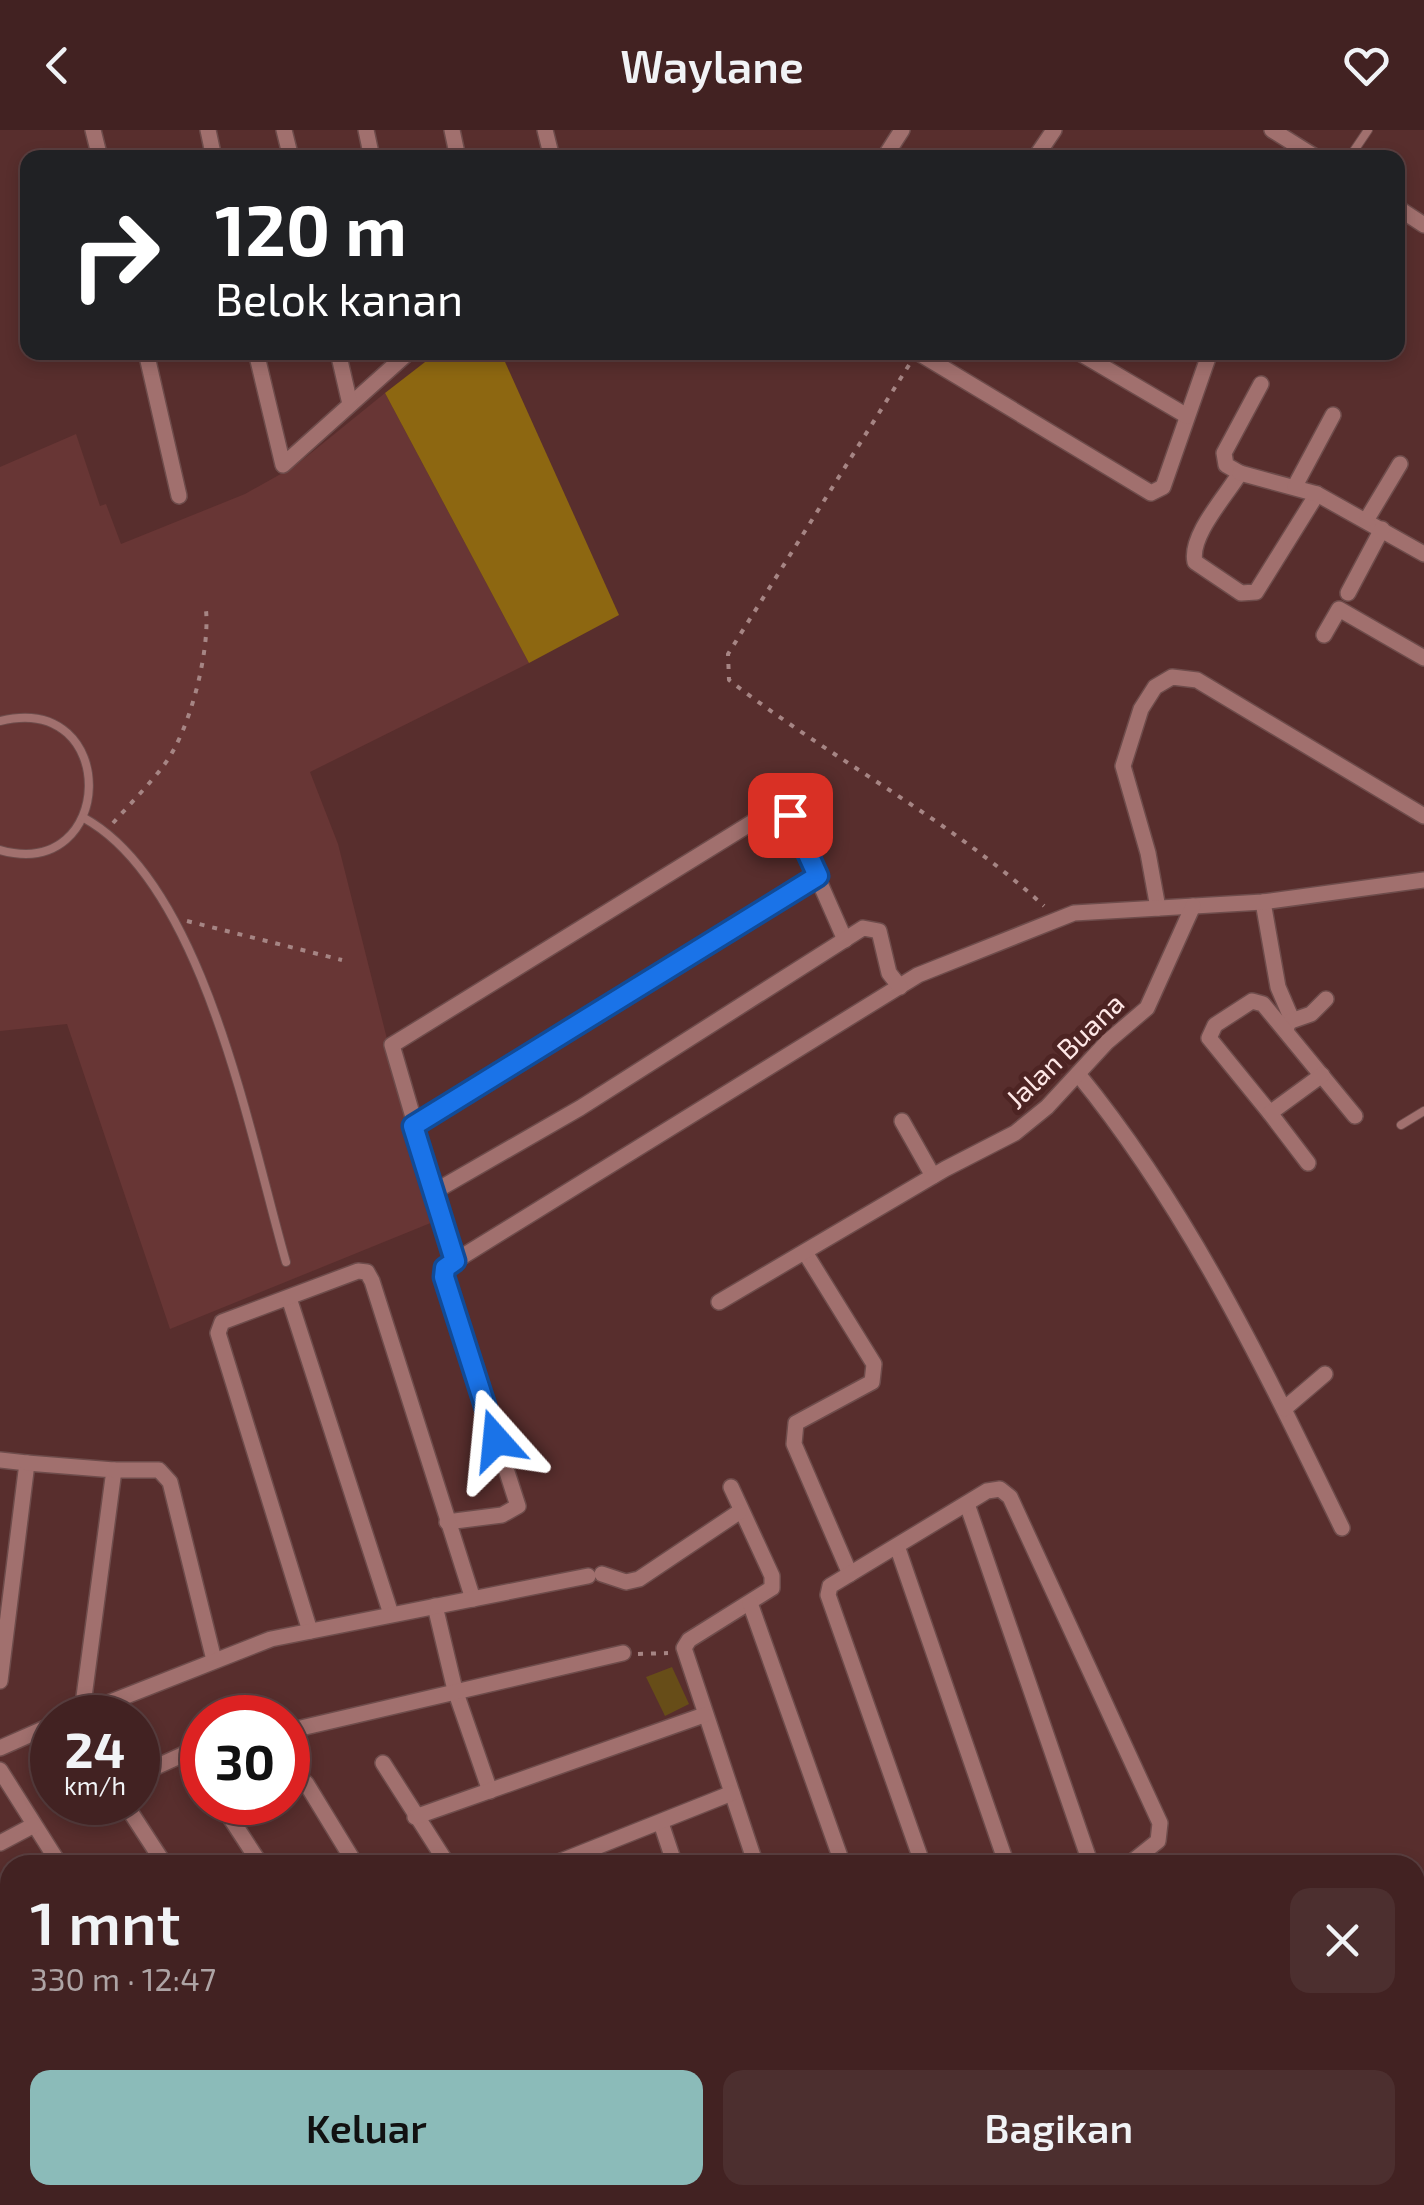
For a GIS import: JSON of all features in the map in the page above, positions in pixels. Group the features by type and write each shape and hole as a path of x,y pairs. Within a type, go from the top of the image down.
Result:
{"street":[{"path":"1272,130 1304,150"},
{"path":"148,360 179,496"},
{"path":"258,360 283,465 400,360"},
{"path":"340,360 350,404"},
{"path":"926,360 1148,492 1162,487 1207,360"},
{"path":"1092,360 1187,416"},
{"path":"1261,384 1224,454 1226,466 1240,474 1318,494 1424,554"},
{"path":"1296,486 1333,415"},
{"path":"1367,519 1400,464"},
{"path":"1240,474 1193,551 1200,566 1241,593 1249,594 1262,586 1318,494"},
{"path":"1348,593 1382,529"},
{"path":"1324,634 1339,609 1424,658"},
{"path":"1158,908 1148,853 1122,766 1141,709 1154,687 1172,677 1198,680 1424,816"},
{"path":"455,1261 392,1046 774,809 790,815 846,940"},
{"path":"413,1126 818,876"},
{"path":"447,1522 502,1515 518,1506 444,1277 445,1268 455,1261 900,987 964,954 1074,913 1263,902 1424,880"},
{"path":"1263,902 1288,1026"},
{"name":"Jalan Buana","path":"720,1302 933,1176 1015,1133 1106,1042 1147,1008 1193,906"},
{"path":"432,1193 580,1108 863,928 879,931 889,974 900,987"},
{"path":"1288,1026 1311,1014 1326,999"},
{"path":"1308,1163 1214,1048 1209,1030 1256,1001 1288,1026 1355,1116"},
{"path":"1078,1074 1122,1127 1228,1296 1342,1528"},
{"path":"1270,1113 1322,1074"},
{"path":"902,1121 933,1176"},
{"path":"806,1254 874,1364 872,1382 796,1423 793,1432 794,1444 850,1574"},
{"path":"310,1631 218,1333 222,1322 351,1273 367,1272 473,1599"},
{"path":"289,1298 392,1614"},
{"path":"1284,1409 1325,1374"},
{"path":"0,1460 159,1470 170,1482 214,1660"},
{"path":"0,1681 27,1462"},
{"path":"79,1695 114,1470"},
{"path":"731,1488 772,1576 772,1588 689,1640 684,1648 753,1855"},
{"path":"919,1855 828,1595 830,1586 987,1491 1007,1491 1160,1823 1158,1841 1140,1855"},
{"path":"967,1504 1088,1855"},
{"path":"126,1695 271,1639 595,1575 626,1582 639,1578 739,1512"},
{"path":"897,1546 1004,1855"},
{"path":"750,1604 839,1855"},
{"path":"434,1606 455,1690 490,1791"},
{"path":"310,1726 623,1653"},
{"path":"415,1817 704,1715"},
{"path":"0,1748 30,1735"},
{"path":"383,1763 441,1855"},
{"path":"0,1770 30,1819"},
{"path":"310,1790 350,1855"},
{"path":"594,1855 732,1793"},
{"path":"661,1823 672,1855"},
{"path":"0,1842 34,1825 54,1855"},
{"path":"139,1825 158,1855"},
{"path":"235,1825 255,1855"}],"lane":[{"path":"0,720 29,716 55,724 76,741 88,765 92,792 84,818 67,839 43,852 17,854 0,850"},
{"path":"84,818 106,830 175,918 214,1012 286,1262"},
{"path":"1401,1125 1424,1111"}],"path":[{"path":"912,360 728,654 729,680 773,714 908,801 1012,877 1058,920"},
{"path":"106,830 166,764 177,744 208,648 206,610"},
{"path":"175,918 342,960"},
{"path":"623,1653 655,1655 684,1648"}],"shaded area":[{"path":"428,360 504,360 619,615 529,663 385,393"},
{"path":"385,393 529,663 310,772 338,844 433,1222 170,1329 67,1024 0,1031 0,467 76,434 100,506 106,504 121,544 245,494 295,466"},
{"path":"672,1667 689,1704 665,1716 646,1677"}],"route":[{"path":"496,1440 444,1277 445,1268 455,1261 413,1126 818,876 790,815"}]}
